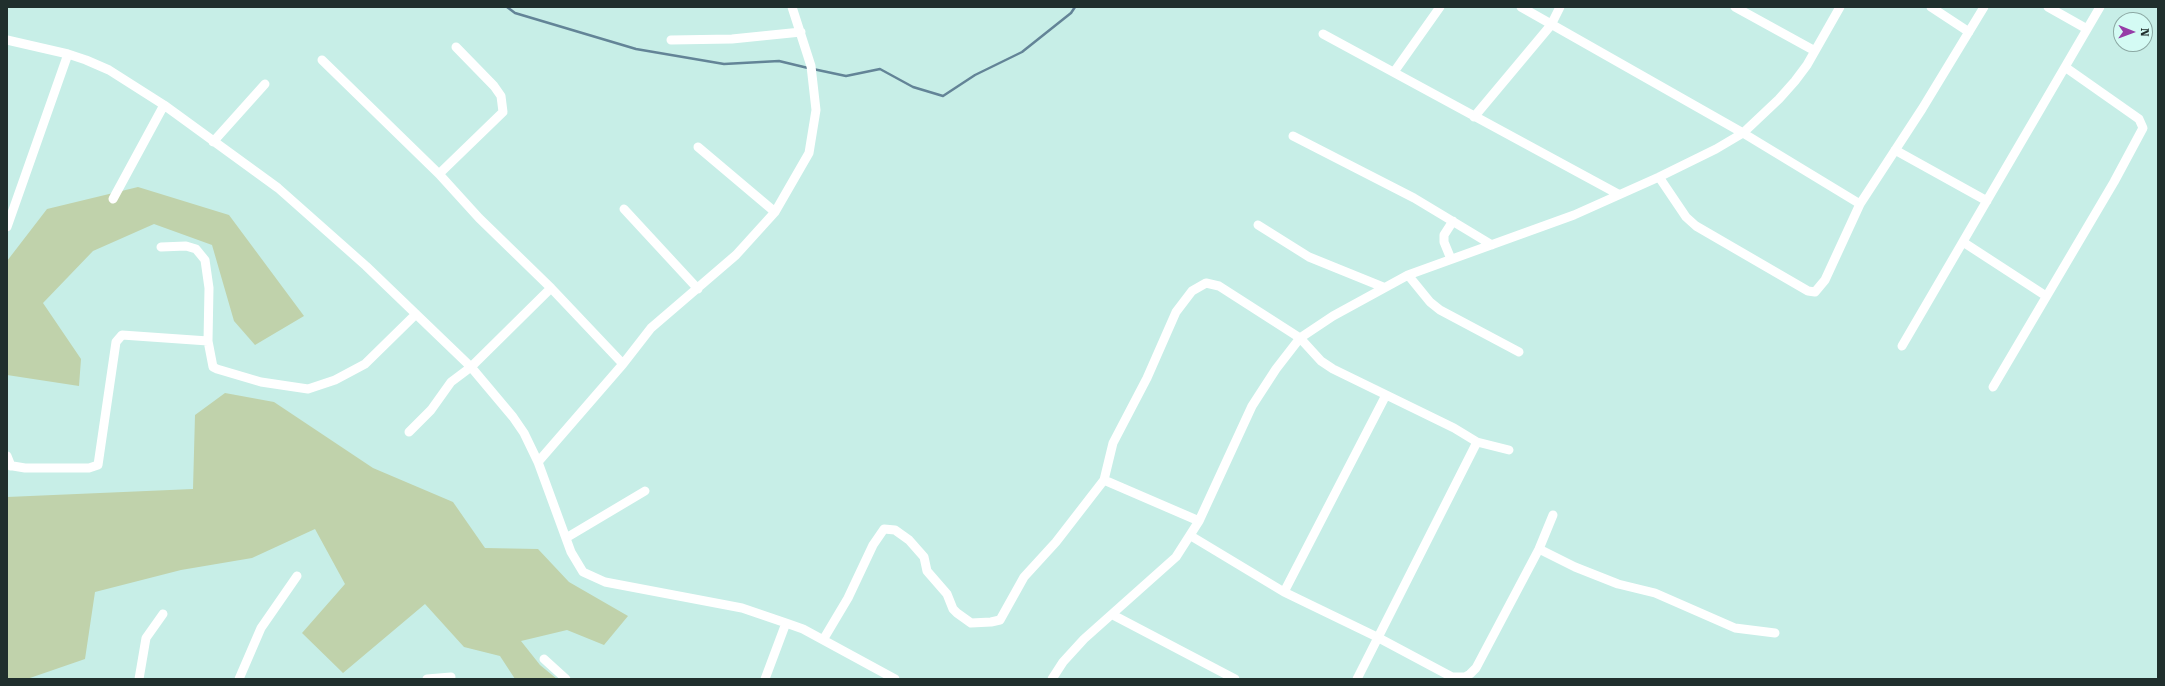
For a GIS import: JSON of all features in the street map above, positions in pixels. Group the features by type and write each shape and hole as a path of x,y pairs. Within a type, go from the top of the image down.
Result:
{"street":[{"path":"538,462 623,364 651,328 736,255 775,212 809,154 816,110 811,70 801,32 792,7"},
{"path":"1394,72 1440,7"},
{"path":"1521,7 1743,133 1860,204"},
{"path":"1474,117 1551,24 1560,7"},
{"path":"1735,7 1815,51"},
{"path":"1052,679 1063,662 1084,639 1113,615 1176,557 1191,536 1199,521 1252,406 1276,369 1300,338 1333,316 1408,275 1574,215 1618,194 1659,177 1716,149 1743,133 1784,93 1807,65 1840,7"},
{"path":"1931,7 1970,32"},
{"path":"1659,177 1686,217 1696,226 1811,292 1819,290 1860,204 1970,32 1984,7"},
{"path":"2048,7 2087,29"},
{"path":"1902,346 2100,7"},
{"path":"671,40 732,39 801,32"},
{"path":"1324,34 1474,117 1618,194"},
{"path":"7,40 68,54 109,70 164,105 212,142 289,196 471,367 513,417 538,462 566,538 576,562 583,572 596,579 742,608 786,623 823,640 895,679"},
{"path":"439,174 503,112 501,96 494,86 456,46"},
{"path":"7,227 68,54"},
{"path":"322,60 439,174 479,218 551,288 623,364"},
{"path":"1993,387 2114,182 2143,128 2139,119 2065,67"},
{"path":"212,142 265,84"},
{"path":"113,199 164,105"},
{"path":"1293,136 1453,221 1492,244"},
{"path":"698,147 775,212"},
{"path":"1895,150 1987,201"},
{"path":"624,209 698,289"},
{"path":"1451,259 1444,242 1444,235 1453,221"},
{"path":"1258,225 1309,257 1384,287"},
{"path":"1963,242 2046,296"},
{"path":"161,247 186,246 196,249 205,260 209,288 208,341 213,367 261,382 308,389 335,380 365,364 416,314"},
{"path":"1408,275 1430,302 1440,310 1519,352"},
{"path":"823,640 848,598 873,545 884,529 895,530 924,557 927,571 946,594 953,609 957,613 970,623 1000,620 1024,577 1056,542 1104,480 1113,443 1147,378 1176,312 1192,291 1206,283 1219,286 1300,338 1321,361 1477,442 1509,450"},
{"path":"409,432 431,410 451,382 471,367 551,288"},
{"path":"7,456 9,465 25,468 89,468 98,465 116,342 122,335 208,341"},
{"path":"1284,592 1386,395"},
{"path":"1356,679 1477,442"},
{"path":"1104,480 1199,521"},
{"path":"566,538 645,491"},
{"path":"1191,536 1284,592 1377,637 1452,677 1459,678 1470,674 1476,668 1539,549 1553,516"},
{"path":"1539,549 1575,567 1618,584 1655,593 1735,628 1775,632"},
{"path":"239,679 261,628 297,576"},
{"path":"139,679 146,638 163,614"},
{"path":"1113,615 1235,679"},
{"path":"765,679 786,623"},
{"path":"544,659 566,679"},
{"path":"427,679 451,677"}],"green space":[{"path":"138,187 229,215 304,316 255,345 234,321 212,245 154,224 93,251 43,303 81,359 79,386 7,375 7,261 47,209"},
{"path":"225,393 274,402 373,468 453,502 485,548 538,549 569,582 628,616 604,645 567,630 521,641 540,665 557,679 515,679 500,656 464,647 425,604 343,673 302,633 345,584 315,529 252,558 181,570 95,592 85,659 27,679 7,679 7,497 193,489 195,415"}],"waterway":[{"path":"507,7 515,13 636,49 724,64 779,61 808,68"},
{"path":"813,69 846,76 880,69 913,87 943,96 975,75 1022,52 1071,13 1075,7"}]}
